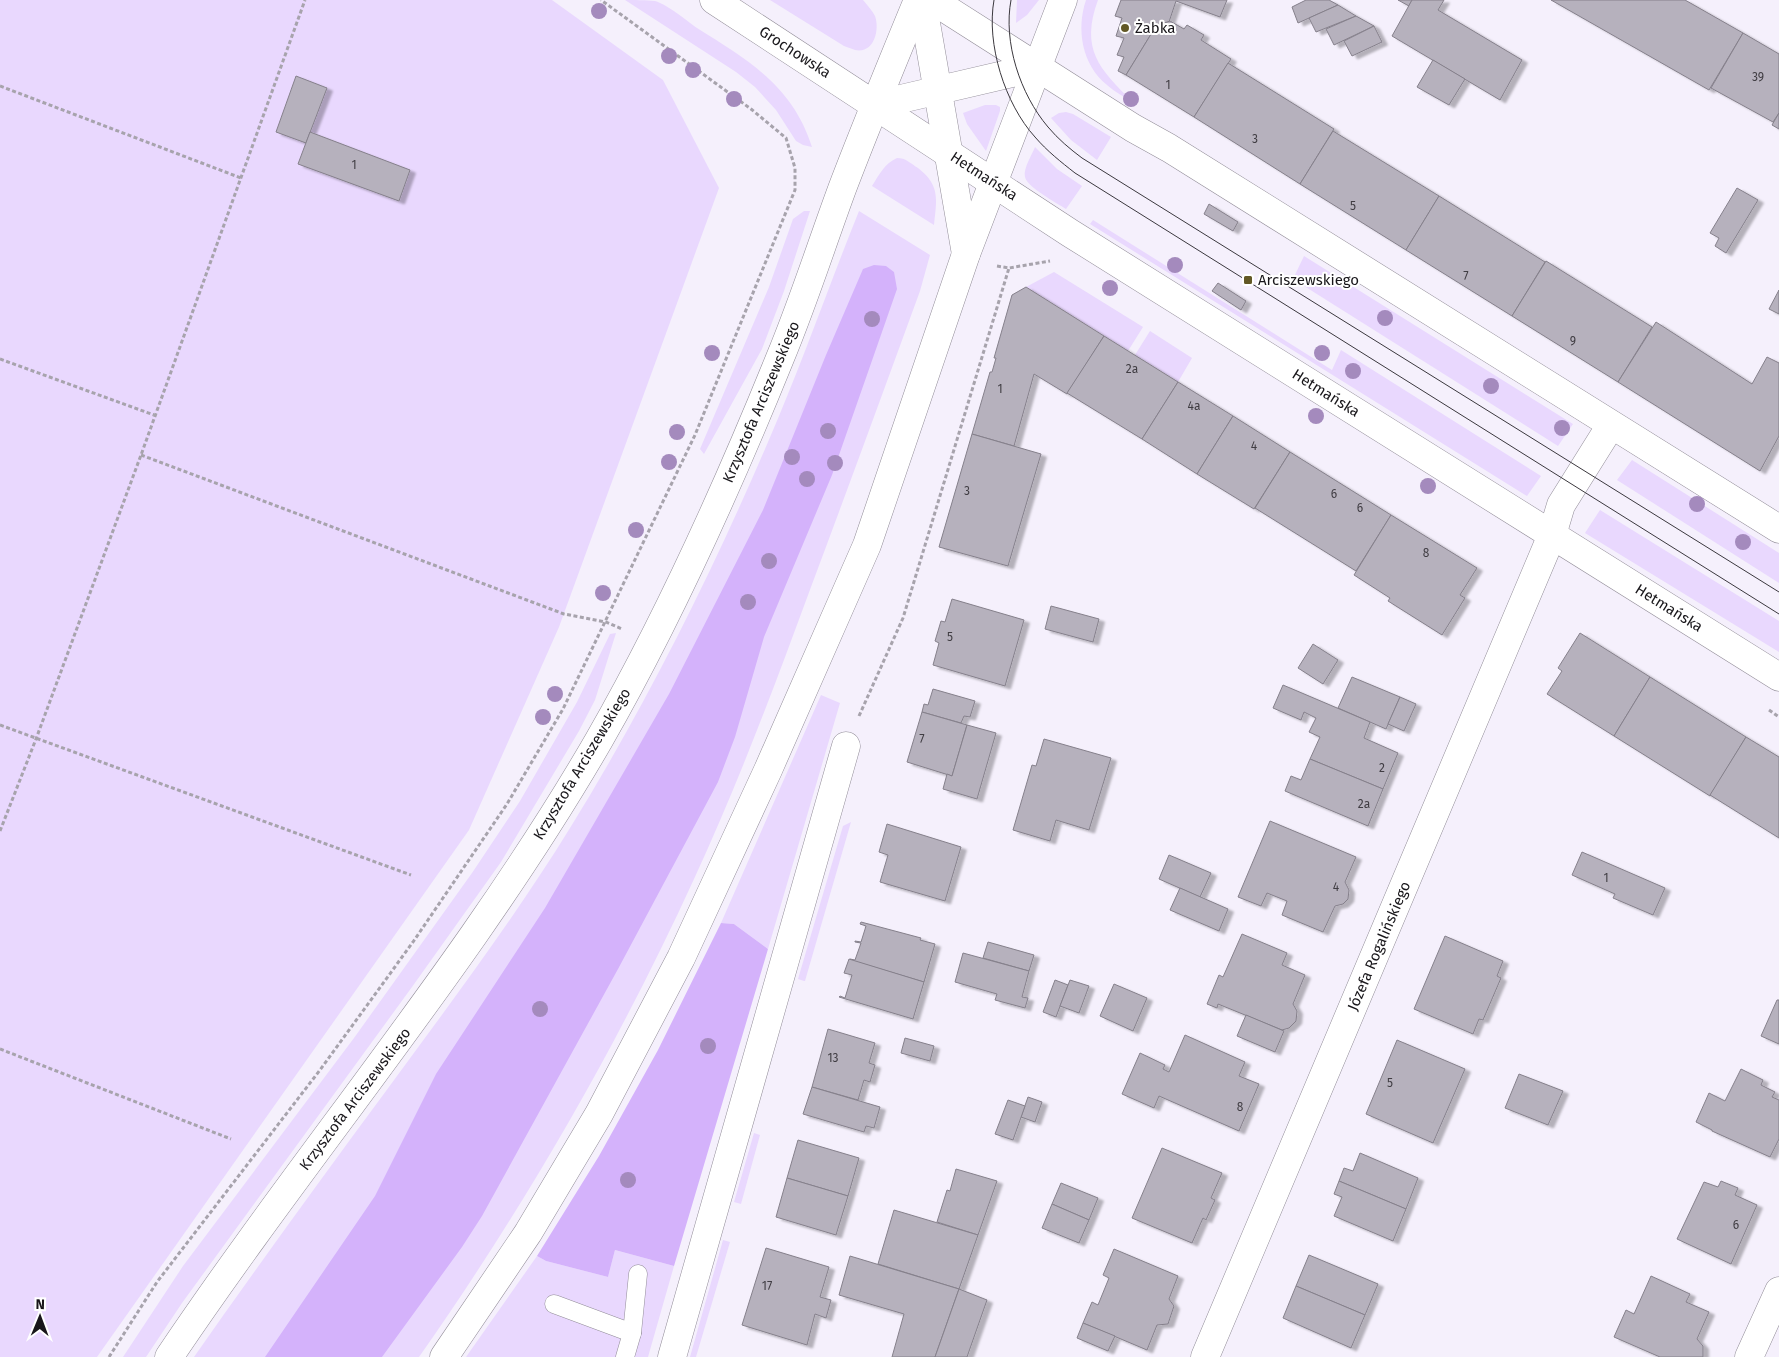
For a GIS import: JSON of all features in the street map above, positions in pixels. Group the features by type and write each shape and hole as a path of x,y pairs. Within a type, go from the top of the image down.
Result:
{"main road":[{"name":"Grochowska","path":"714,0 875,105"},
{"name":"Krzysztofa Arciszewskiego","path":"169,1357 256,1232 423,1008 487,917 543,831 597,742 652,642 715,511 780,358 842,189 918,0"},
{"path":"922,0 966,254"},
{"path":"932,0 1779,529"},
{"path":"444,1357 524,1240 617,1082 681,958 768,770 867,545 966,254 1063,0"},
{"path":"875,105 1038,67"},
{"name":"Hetmańska","path":"875,105 1070,233 1779,677"},
{"name":"Józefa Rogalińskiego","path":"1206,1357 1552,535 1561,505 1611,425"},
{"path":"672,1357 846,746"},
{"path":"1749,1357 1779,1291"}],"lane":[{"path":"624,1357 632,1333 638,1274"},
{"path":"554,1304 632,1333"}],"path":[{"path":"0,831 141,454 305,0"},
{"path":"109,1357 157,1282 320,1070 413,942 507,804 563,710 699,426 795,190 795,168 786,138 751,109 601,0"},
{"path":"0,86 241,178"},
{"path":"846,746 903,618 1009,268"},
{"path":"0,359 154,415"},
{"path":"141,454 564,614 606,622 652,642"},
{"path":"0,725 411,875"},
{"path":"0,1049 231,1140"}],"shaded area":[{"path":"0,0 552,0 663,80 719,188 559,627 469,830 97,1357 0,1357"},
{"path":"625,0 655,1 660,3 751,64 781,91 793,107 804,126 812,147 796,141 776,110 755,87 736,72"},
{"path":"770,0 863,0 875,16 877,28 874,40 871,45 862,50 855,50 844,46"},
{"path":"1017,0 1039,0 1027,15 1016,23"},
{"path":"1086,0 1098,0 1091,32 1092,45 1096,57 1111,79 1133,102 1107,85 1099,77 1087,57 1083,46 1082,34 1083,11"},
{"path":"985,105 1000,107 986,151 967,124 963,113"},
{"path":"1059,113 1073,114 1111,137 1097,160 1071,140 1051,118"},
{"path":"1035,147 1057,169 1082,186 1066,209 1036,190 1025,177 1025,170"},
{"path":"897,158 903,159 918,168 934,187 936,208 934,225 872,186 885,167"},
{"path":"804,211 810,211 784,291 762,349 704,454 700,449 769,287 793,219"},
{"path":"859,211 930,255 920,291 784,661 726,807 664,942 601,1064 567,1124 496,1242 419,1357 194,1357 289,1223 504,929 549,862 598,782 651,687 724,541 780,413"},
{"path":"1093,220 1332,370 1341,350 1541,476 1527,496 1090,224"},
{"path":"1304,256 1573,424 1558,446 1293,279"},
{"path":"874,265 886,266 894,272 897,289 832,475 764,637 735,737 718,782 482,1216 462,1247 382,1357 265,1357 375,1196 436,1074 545,908 669,694 763,510 863,269"},
{"path":"1054,272 1143,327 1128,351 1026,287"},
{"path":"1150,331 1192,358 1178,382 1135,355"},
{"path":"1632,460 1779,553 1779,583 1617,480"},
{"path":"1600,510 1779,621 1779,652 1585,533"},
{"path":"616,633 595,700 579,731 501,862 182,1303 146,1357 123,1357 183,1266 354,1038 472,873 520,801 577,702 610,634"},
{"path":"821,695 840,703 768,949 734,924 721,923"},
{"path":"851,822 804,981 798,979 843,826"},
{"path":"721,923 734,924 768,949 674,1266 615,1250 608,1277 546,1261 537,1256 599,1156 658,1050"},
{"path":"754,1133 760,1135 741,1204 734,1202"},
{"path":"723,1240 730,1242 696,1357 690,1357"},
{"path":"615,1250 674,1266 648,1357 466,1357 537,1256 546,1261 608,1277"}],"building":[{"path":"1121,0 1227,0 1220,17 1176,1 1169,22 1156,26 1126,75 1118,71 1124,57 1117,55 1124,38 1116,36 1122,18 1115,16"},
{"path":"1306,0 1329,0 1338,5 1298,23 1292,7"},
{"path":"1398,0 1412,0 1409,6"},
{"path":"1412,0 1444,0 1438,10 1522,60 1500,100 1392,36"},
{"path":"1551,0 1685,0 1743,33 1709,90"},
{"path":"1338,5 1356,16 1316,32 1309,18"},
{"path":"1356,16 1374,26 1334,45 1326,29"},
{"path":"1170,21 1184,29 1187,25 1204,35 1201,40 1231,59 1194,117 1126,75 1156,26"},
{"path":"1374,26 1382,42 1352,56 1344,41"},
{"path":"1743,33 1779,54 1779,113 1773,122 1711,88"},
{"path":"1433,60 1465,79 1449,105 1417,87"},
{"path":"1228,63 1334,129 1300,184 1194,117"},
{"path":"296,76 327,88 306,143 276,132"},
{"path":"1779,113 1779,129 1772,125"},
{"path":"1333,131 1439,196 1406,250 1300,184"},
{"path":"310,132 410,170 399,201 298,164"},
{"path":"1737,188 1758,200 1726,253 1715,246 1719,238 1710,233"},
{"path":"1439,196 1545,262 1512,316 1406,250"},
{"path":"1209,204 1238,222 1233,231 1204,214"},
{"path":"1546,261 1652,327 1618,382 1512,316"},
{"path":"1218,283 1246,301 1241,310 1212,291"},
{"path":"1026,287 1104,336 1067,394 1034,374 1014,446 972,434 990,372 992,372 996,358 994,358 1012,295"},
{"path":"1779,290 1779,314 1769,309"},
{"path":"1656,322 1752,384 1767,357 1779,363 1779,436 1760,471 1618,382"},
{"path":"1104,336 1178,382 1142,439 1067,393"},
{"path":"1178,382 1233,416 1197,474 1142,439"},
{"path":"1233,416 1290,452 1254,509 1197,474"},
{"path":"972,434 1041,454 1008,566 939,547"},
{"path":"1290,452 1391,515 1356,571 1255,508"},
{"path":"1391,515 1477,568 1460,595 1465,598 1442,635 1388,601 1390,598 1354,575"},
{"path":"952,599 1024,620 1005,686 933,665 939,643 935,641 941,621 945,622"},
{"path":"1051,606 1099,619 1093,642 1045,629"},
{"path":"1580,633 1650,677 1614,736 1547,694 1562,671 1558,668"},
{"path":"1313,644 1338,660 1323,684 1298,668"},
{"path":"1352,677 1400,697 1386,729 1338,708"},
{"path":"1650,677 1746,737 1710,796 1614,736"},
{"path":"1283,685 1370,722 1364,738 1398,753 1383,789 1310,759 1320,737 1309,732 1316,718 1304,712 1301,720 1273,708"},
{"path":"933,689 975,701 970,717 964,716 961,723 922,712 924,704 928,705"},
{"path":"1400,697 1416,704 1404,731 1388,724"},
{"path":"922,712 967,725 952,776 907,762"},
{"path":"967,725 996,733 977,799 943,789 947,774 952,776"},
{"path":"1746,737 1779,757 1779,838 1710,795"},
{"path":"1044,739 1111,758 1089,830 1056,820 1050,841 1013,830 1032,765 1036,766"},
{"path":"1310,759 1383,789 1368,826 1285,791 1291,776 1301,780"},
{"path":"1270,821 1356,857 1345,882 1349,890 1348,899 1343,904 1335,906 1323,932 1282,915 1287,901 1267,893 1261,906 1238,897"},
{"path":"887,824 961,847 945,901 880,882 888,855 879,852"},
{"path":"1582,852 1665,888 1653,915 1613,898 1615,894 1572,875"},
{"path":"1169,855 1211,873 1200,897 1159,879"},
{"path":"1180,888 1228,909 1219,931 1170,910"},
{"path":"861,922 921,938 920,940 935,944 924,982 850,960 855,960 861,943 855,941 861,942 866,926 860,924"},
{"path":"1242,934 1287,953 1282,965 1305,975 1293,1004 1297,1011 1296,1021 1289,1028 1282,1030 1218,1004 1217,1008 1207,1004 1219,975 1223,977"},
{"path":"1445,936 1503,961 1497,976 1501,978 1483,1020 1479,1019 1473,1034 1414,1009"},
{"path":"988,942 1034,955 1029,971 983,958"},
{"path":"963,953 1029,971 1022,997 1028,998 1025,1008 995,1000 997,994 955,982"},
{"path":"849,959 924,982 913,1019 839,997 845,998 852,975 844,973"},
{"path":"1055,980 1068,985 1056,1017 1043,1012"},
{"path":"1070,980 1089,986 1079,1013 1060,1006"},
{"path":"1114,984 1147,998 1133,1031 1100,1016"},
{"path":"1777,1000 1779,1000 1779,1044 1761,1036"},
{"path":"1246,1015 1284,1031 1275,1052 1237,1036"},
{"path":"828,1029 875,1043 869,1063 875,1065 870,1082 864,1080 858,1100 812,1087"},
{"path":"1185,1035 1245,1062 1239,1076 1259,1084 1239,1131 1159,1096 1154,1108 1122,1094 1140,1053 1165,1065 1163,1069 1169,1072"},
{"path":"905,1038 934,1046 930,1061 901,1053"},
{"path":"1397,1040 1465,1069 1433,1143 1366,1114"},
{"path":"1741,1069 1763,1080 1761,1085 1775,1092 1772,1097 1779,1100 1779,1139 1770,1157 1696,1122 1709,1093 1725,1101"},
{"path":"1519,1074 1563,1091 1548,1125 1505,1108"},
{"path":"812,1087 880,1107 874,1128 866,1126 864,1132 803,1114"},
{"path":"1028,1097 1042,1102 1035,1122 1021,1117"},
{"path":"1008,1100 1025,1106 1013,1140 995,1134"},
{"path":"798,1140 859,1158 848,1196 787,1178"},
{"path":"1162,1148 1222,1173 1211,1198 1215,1200 1206,1220 1203,1218 1192,1243 1132,1218"},
{"path":"1360,1153 1418,1178 1406,1209 1339,1181 1344,1168 1353,1171"},
{"path":"956,1169 997,1181 978,1235 937,1222 947,1190 950,1191"},
{"path":"787,1178 848,1196 836,1235 776,1217"},
{"path":"1339,1181 1406,1209 1393,1241 1334,1216 1342,1197 1334,1194"},
{"path":"1721,1181 1738,1188 1735,1195 1757,1205 1731,1264 1677,1239 1704,1182 1718,1187"},
{"path":"1061,1183 1098,1198 1089,1220 1052,1204"},
{"path":"1052,1204 1089,1220 1079,1243 1042,1228"},
{"path":"894,1210 978,1235 959,1289 878,1264"},
{"path":"766,1248 829,1267 820,1297 831,1300 826,1318 815,1314 807,1345 742,1325"},
{"path":"1114,1249 1178,1276 1169,1299 1174,1306 1168,1324 1157,1325 1147,1350 1083,1323 1092,1302 1098,1305 1109,1278 1103,1275"},
{"path":"1309,1255 1378,1284 1365,1315 1296,1286"},
{"path":"850,1256 959,1289 935,1357 892,1357 904,1314 839,1295"},
{"path":"1651,1276 1690,1294 1686,1302 1709,1312 1697,1339 1703,1346 1703,1357 1660,1357 1614,1337 1626,1310 1634,1314"},
{"path":"1296,1286 1365,1315 1351,1348 1283,1318"},
{"path":"959,1289 987,1300 967,1357 935,1357"},
{"path":"1083,1323 1115,1336 1108,1351 1077,1338"}],"tram line":[{"path":"994,0 992,17 993,35 1000,73 1007,91 1024,123 1035,137 1049,152 1075,173 1779,614"},
{"path":"1011,0 1009,33 1016,67 1022,83 1029,99 1048,127 1078,155 1779,592"}],"place":[{"name":"Żabka","path":"1125,28"},
{"name":"Arciszewskiego","path":"1248,280"}]}
